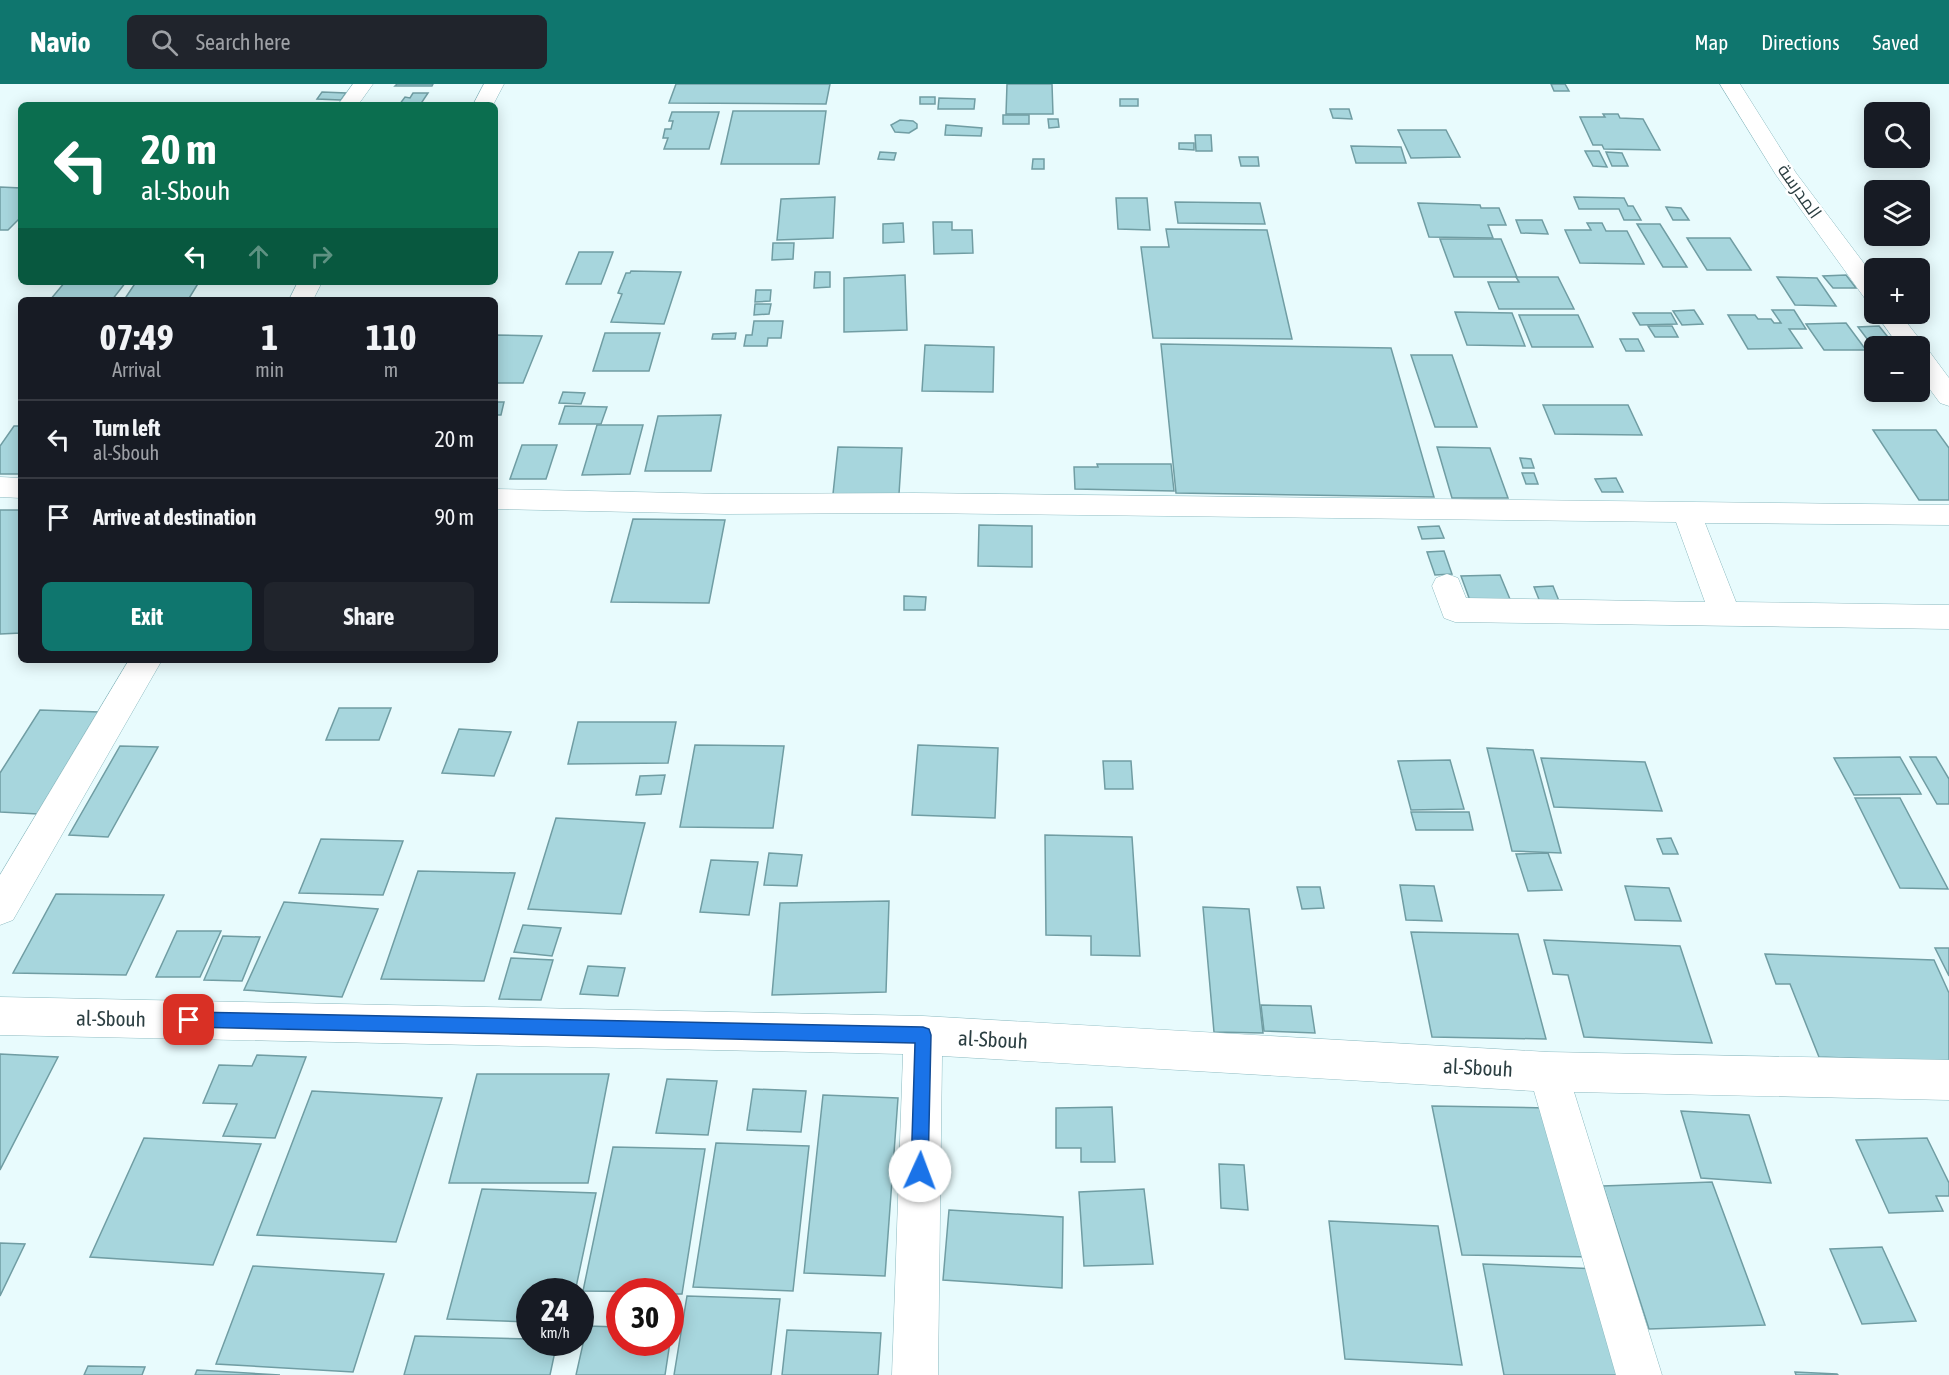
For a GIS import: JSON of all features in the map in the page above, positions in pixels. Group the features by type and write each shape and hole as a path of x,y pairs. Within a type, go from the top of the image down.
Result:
{"street":[{"path":"350,102 363,84"},
{"path":"485,102 494,84"},
{"name":"المدرسة","path":"1730,84 1788,176 1864,281"},
{"path":"1930,371 1949,397"},
{"path":"0,487 18,488"},
{"path":"498,499 726,504 914,502 1949,514"},
{"path":"1687,512 1725,614"},
{"path":"1447,586 1455,610 1949,617"},
{"path":"0,908 144,663"},
{"name":"al-Sbouh","path":"0,1016 923,1035 1548,1071 1949,1080"},
{"path":"915,1375 923,1035"},
{"path":"1548,1071 1639,1375"}],"building":[{"path":"397,84 433,84 432,86 395,86"},
{"path":"676,84 830,84 826,104 669,103"},
{"path":"1007,84 1052,84 1053,114 1006,114"},
{"path":"1551,84 1565,84 1569,91 1554,91"},
{"path":"322,92 346,93 341,100 317,99"},
{"path":"413,93 428,93 422,102 401,102 405,97 410,98"},
{"path":"920,97 935,97 935,104 920,104"},
{"path":"939,98 975,99 974,109 938,109"},
{"path":"1120,99 1138,99 1138,106 1120,106"},
{"path":"1330,109 1349,109 1352,119 1333,118"},
{"path":"733,111 826,111 819,164 721,164"},
{"path":"672,112 719,112 709,149 664,149 668,138 663,138 665,129 671,129 673,121 669,121"},
{"path":"1603,114 1618,114 1620,118 1643,119 1660,150 1604,149 1602,145 1593,145 1580,117 1605,117"},
{"path":"1003,115 1029,115 1029,124 1003,124"},
{"path":"1048,119 1058,119 1059,127 1049,128"},
{"path":"900,120 913,121 917,124 917,128 909,133 895,132 891,125"},
{"path":"946,125 982,128 981,136 945,135"},
{"path":"1398,130 1446,130 1460,157 1411,158"},
{"path":"1195,135 1211,135 1212,151 1196,151"},
{"path":"1179,143 1194,143 1194,150 1179,149"},
{"path":"1351,146 1401,147 1406,163 1356,163"},
{"path":"1585,151 1599,151 1607,167 1593,166"},
{"path":"880,152 896,153 894,160 878,159"},
{"path":"1606,152 1622,153 1628,166 1612,166"},
{"path":"1239,157 1258,157 1259,166 1241,166"},
{"path":"1033,159 1044,159 1044,169 1032,169"},
{"path":"0,187 18,188 18,220 8,230 0,230"},
{"path":"835,197 833,238 777,240 781,199"},
{"path":"1574,197 1624,198 1628,206 1633,206 1641,220 1624,220 1619,209 1579,209"},
{"path":"1116,198 1147,198 1150,230 1118,229"},
{"path":"1175,202 1260,203 1265,224 1178,223"},
{"path":"1418,203 1480,205 1481,208 1499,208 1506,225 1488,225 1493,238 1429,237"},
{"path":"1666,207 1681,208 1689,220 1673,220"},
{"path":"1516,220 1542,220 1548,234 1521,233"},
{"path":"933,222 952,222 952,230 972,230 973,253 934,254"},
{"path":"903,223 904,242 883,243 883,224"},
{"path":"1587,223 1602,223 1606,231 1627,231 1644,264 1580,263 1565,230 1591,230"},
{"path":"1637,224 1660,224 1687,267 1663,267"},
{"path":"1166,229 1267,230 1292,339 1153,338 1141,247 1169,247"},
{"path":"1687,238 1730,238 1751,270 1707,270"},
{"path":"1440,239 1501,239 1517,277 1454,277"},
{"path":"773,243 794,243 793,259 772,260"},
{"path":"579,252 613,252 601,284 566,284"},
{"path":"631,271 681,272 664,324 611,322 622,294 618,293 626,273"},
{"path":"815,272 830,272 830,287 814,288"},
{"path":"905,275 907,330 844,332 844,278"},
{"path":"1846,275 1856,288 1833,288 1823,276"},
{"path":"1516,277 1558,277 1574,309 1499,309 1488,282 1519,282"},
{"path":"1777,277 1817,278 1836,306 1795,305"},
{"path":"62,285 124,285 114,297 52,297"},
{"path":"134,285 197,285 190,297 126,297"},
{"path":"756,290 771,290 770,301 755,302"},
{"path":"755,304 771,304 769,314 754,315"},
{"path":"1694,310 1703,324 1682,325 1673,311"},
{"path":"1772,310 1794,310 1806,329 1789,329 1802,348 1748,349 1728,315 1755,315 1758,319 1771,319 1774,323 1781,323"},
{"path":"1455,312 1512,313 1525,346 1467,345"},
{"path":"1633,313 1671,313 1677,324 1640,325"},
{"path":"1519,315 1578,315 1593,347 1532,347"},
{"path":"754,321 783,321 781,338 768,338 767,346 744,346 746,335 752,335"},
{"path":"1846,323 1864,350 1824,350 1806,324"},
{"path":"1648,326 1672,326 1678,337 1655,337"},
{"path":"1879,326 1887,336 1865,336 1858,327"},
{"path":"605,333 660,333 649,371 593,371"},
{"path":"736,333 735,339 712,339 713,334"},
{"path":"498,335 542,336 523,383 498,383"},
{"path":"1620,339 1638,339 1644,351 1626,351"},
{"path":"1161,344 1391,348 1434,497 1176,493"},
{"path":"925,345 994,347 993,392 922,391"},
{"path":"1411,355 1452,355 1477,427 1435,427"},
{"path":"563,392 585,393 581,404 559,403"},
{"path":"498,402 504,402 501,415 498,415"},
{"path":"1543,405 1628,405 1642,435 1555,434"},
{"path":"565,406 607,407 601,424 559,424"},
{"path":"721,415 711,471 645,471 658,416"},
{"path":"597,425 643,425 630,474 582,475"},
{"path":"14,426 18,426 18,474 0,474 0,446"},
{"path":"1873,430 1936,430 1949,448 1949,500 1919,500"},
{"path":"522,445 557,445 546,479 510,479"},
{"path":"838,447 902,448 899,494 833,494"},
{"path":"1437,447 1490,448 1508,498 1452,498"},
{"path":"1520,458 1531,459 1534,468 1523,468"},
{"path":"1097,464 1171,464 1174,491 1075,489 1074,467 1098,467"},
{"path":"1522,473 1534,473 1538,484 1526,484"},
{"path":"1616,478 1623,492 1602,492 1595,479"},
{"path":"0,510 18,510 18,633 0,634"},
{"path":"633,519 725,520 709,603 611,602"},
{"path":"979,525 1032,526 1032,567 978,566"},
{"path":"1439,526 1444,538 1422,539 1418,527"},
{"path":"1444,551 1452,574 1435,575 1427,552"},
{"path":"1500,575 1512,604 1472,606 1461,576"},
{"path":"1553,586 1559,601 1540,602 1534,587"},
{"path":"904,596 926,597 925,610 904,610"},
{"path":"339,708 391,708 379,740 326,740"},
{"path":"40,710 99,712 38,814 0,812 0,773"},
{"path":"578,722 676,722 668,763 568,764"},
{"path":"459,729 511,732 494,776 442,773"},
{"path":"695,745 784,746 773,828 680,827"},
{"path":"918,745 998,748 995,818 912,815"},
{"path":"120,746 158,747 108,837 69,835"},
{"path":"1487,748 1533,750 1561,853 1512,851"},
{"path":"1900,757 1921,794 1854,795 1834,758"},
{"path":"1910,757 1936,757 1949,779 1949,804 1937,804"},
{"path":"1541,758 1645,762 1662,811 1554,807"},
{"path":"1450,760 1464,809 1411,810 1398,761"},
{"path":"1103,761 1131,761 1133,789 1105,789"},
{"path":"665,775 661,794 636,795 640,776"},
{"path":"1855,798 1900,798 1948,889 1900,888"},
{"path":"1411,812 1469,812 1473,830 1416,830"},
{"path":"556,818 645,823 621,914 528,909"},
{"path":"1045,835 1132,837 1140,956 1091,955 1091,936 1046,935"},
{"path":"1671,838 1678,854 1663,854 1657,839"},
{"path":"321,839 403,841 383,895 299,893"},
{"path":"769,853 802,855 797,886 764,885"},
{"path":"1548,853 1562,890 1528,891 1516,854"},
{"path":"711,860 758,862 749,915 700,912"},
{"path":"418,871 515,873 484,981 381,979"},
{"path":"1400,885 1434,886 1442,921 1406,920"},
{"path":"1625,886 1669,888 1681,921 1635,920"},
{"path":"1297,887 1320,887 1324,908 1302,909"},
{"path":"56,894 164,895 126,975 13,973"},
{"path":"889,901 886,992 772,995 780,903"},
{"path":"284,902 378,909 342,997 244,990"},
{"path":"1203,907 1249,909 1263,1033 1214,1032"},
{"path":"523,925 561,928 552,956 514,952"},
{"path":"177,931 221,931 200,977 156,977"},
{"path":"1411,932 1518,934 1546,1039 1432,1037"},
{"path":"223,936 260,937 242,981 204,980"},
{"path":"1544,940 1680,946 1712,1043 1584,1037 1568,975 1553,974"},
{"path":"1935,948 1949,948 1949,976"},
{"path":"1765,954 1934,960 1949,993 1949,1062 1819,1057 1790,984 1776,984"},
{"path":"511,958 553,960 541,1000 499,999"},
{"path":"588,966 625,968 618,996 580,994"},
{"path":"1261,1005 1311,1006 1315,1033 1264,1031"},
{"path":"0,1054 58,1057 0,1170"},
{"path":"257,1055 306,1057 275,1138 223,1136 237,1104 203,1103 219,1065 252,1066"},
{"path":"477,1074 609,1074 588,1183 449,1183"},
{"path":"667,1079 717,1081 708,1135 656,1133"},
{"path":"753,1089 806,1091 801,1132 747,1130"},
{"path":"312,1091 442,1098 396,1242 257,1235"},
{"path":"823,1095 898,1098 885,1276 804,1273"},
{"path":"1432,1106 1548,1108 1597,1257 1462,1255"},
{"path":"1112,1107 1115,1162 1081,1162 1081,1148 1056,1148 1056,1108"},
{"path":"1681,1111 1749,1115 1771,1183 1701,1178"},
{"path":"144,1138 261,1144 213,1265 90,1257"},
{"path":"1927,1138 1949,1183 1949,1196 1936,1196 1943,1211 1889,1213 1856,1140"},
{"path":"716,1143 809,1146 793,1291 693,1287"},
{"path":"613,1147 705,1149 684,1281 684,1278 606,1278 606,1291 594,1291 594,1278 586,1278"},
{"path":"1219,1164 1244,1165 1248,1210 1221,1208"},
{"path":"1712,1182 1765,1325 1649,1329 1603,1186"},
{"path":"482,1189 596,1193 578,1278 516,1278 516,1321 447,1319"},
{"path":"1144,1189 1153,1264 1084,1266 1079,1192"},
{"path":"949,1210 1063,1217 1062,1288 943,1280"},
{"path":"1329,1221 1438,1226 1462,1365 1345,1359"},
{"path":"0,1243 25,1244 0,1296"},
{"path":"1882,1247 1916,1321 1862,1324 1830,1249"},
{"path":"1483,1264 1598,1269 1624,1375 1504,1375"},
{"path":"253,1266 384,1274 353,1372 216,1364"},
{"path":"687,1296 780,1299 771,1375 674,1375 677,1356 684,1356 684,1314"},
{"path":"594,1326 606,1327 606,1356 668,1356 665,1375 576,1375 580,1356 594,1356"},
{"path":"787,1330 881,1333 878,1375 782,1375"},
{"path":"415,1336 516,1339 516,1356 554,1356 550,1375 404,1375"},
{"path":"88,1366 145,1367 142,1375 84,1375"},
{"path":"197,1370 280,1375 195,1375"},
{"path":"1795,1372 1837,1374 1838,1375 1796,1375"}],"route":[{"path":"189,1020 923,1035 920,1171"}]}
